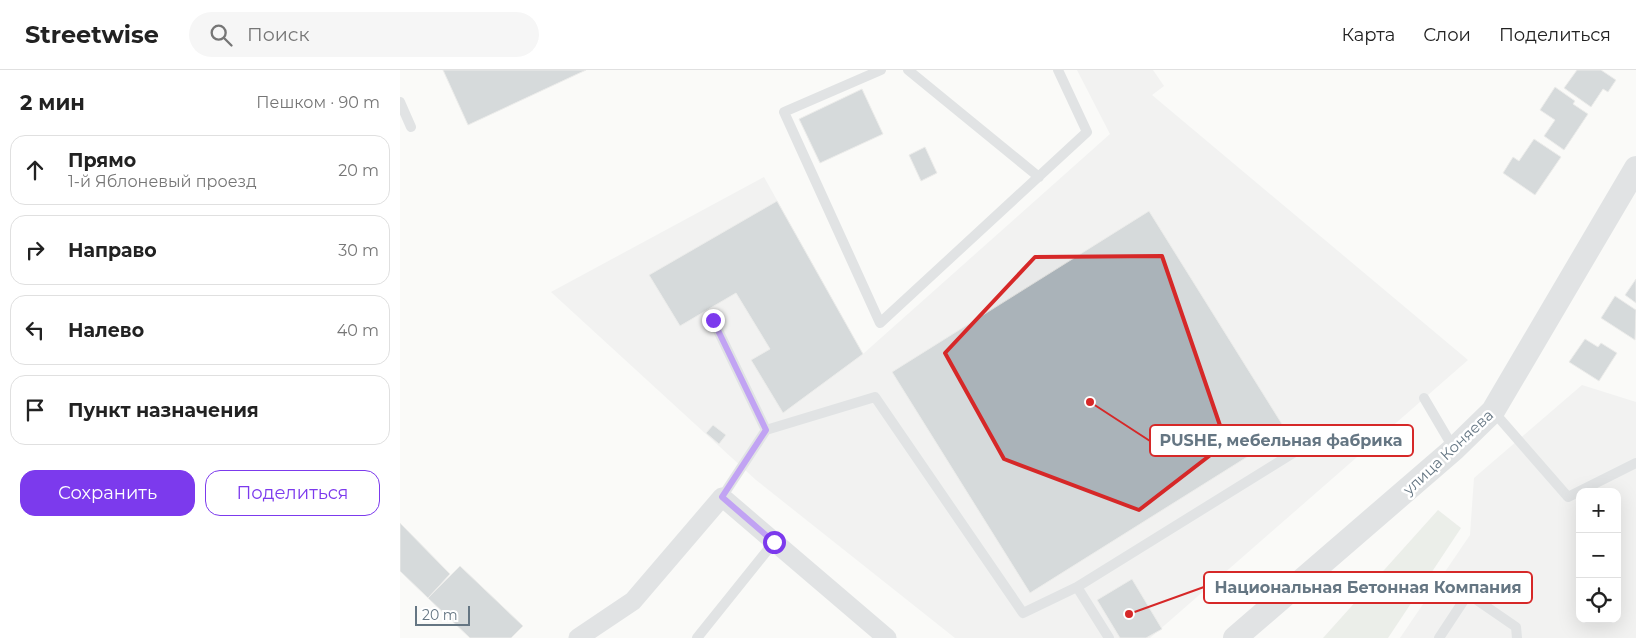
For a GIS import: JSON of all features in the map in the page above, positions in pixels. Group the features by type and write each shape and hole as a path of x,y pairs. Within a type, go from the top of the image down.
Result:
{"street":[{"name":"улица Коняева","path":"1235,638 1454,450 1493,411 1636,168"},
{"path":"578,638 633,601 722,497 887,638"}],"lane":[{"path":"881,70 784,112 880,323 1087,132 1058,70"},
{"path":"908,70 1039,177"},
{"path":"400,102 412,127"},
{"path":"713,320 766,430"},
{"path":"722,497 766,430 875,397 1023,613 1077,587 1298,450"},
{"path":"1424,398 1454,450"},
{"path":"1493,411 1568,497 1636,462"},
{"path":"697,638 774,542"},
{"path":"1077,587 1109,638"},
{"path":"1439,638 1468,594 1516,627 1517,638"}],"highlighted area":[{"path":"1162,256 1226,443 1139,510 1004,459 945,353 1035,257"}],"shaded area":[{"path":"1077,70 1153,70 1164,86 1152,95 1468,360 1150,638 955,638 756,480 551,292 764,177 863,354 1110,134"},
{"path":"1582,385 1636,402 1636,638 1400,638 1470,535 1474,478"},
{"path":"1438,510 1461,528 1388,638 1323,638"}],"building":[{"path":"443,70 586,70 468,125"},
{"path":"1577,70 1601,70 1616,80 1608,92 1603,89 1591,107 1564,88"},
{"path":"1555,87 1575,101 1573,104 1588,114 1564,150 1544,136 1555,120 1540,110"},
{"path":"862,89 883,134 820,163 799,119"},
{"path":"1534,139 1561,157 1535,195 1503,173 1513,157 1519,161"},
{"path":"925,147 937,173 921,181 909,155"},
{"path":"777,201 863,354 783,413 751,360 770,349 736,293 680,326 649,275"},
{"path":"1149,211 1287,432 1030,593 892,372"},
{"path":"1636,279 1636,303 1625,295"},
{"path":"1615,296 1636,310 1635,340 1601,318"},
{"path":"1585,339 1598,347 1601,343 1617,353 1599,381 1569,362"},
{"path":"713,425 726,435 719,444 706,433"},
{"path":"400,523 450,574 428,598 400,571"},
{"path":"460,566 523,626 511,638 470,638 428,598"},
{"path":"1132,579 1162,629 1146,638 1120,638 1097,600"}],"place":[{"name":"PUSHE, мебельная фабрика","path":"1090,402"},
{"name":"Национальная Бетонная Компания","path":"1129,614"}],"route":[{"path":"713,320 766,430 722,497 774,542"}]}
